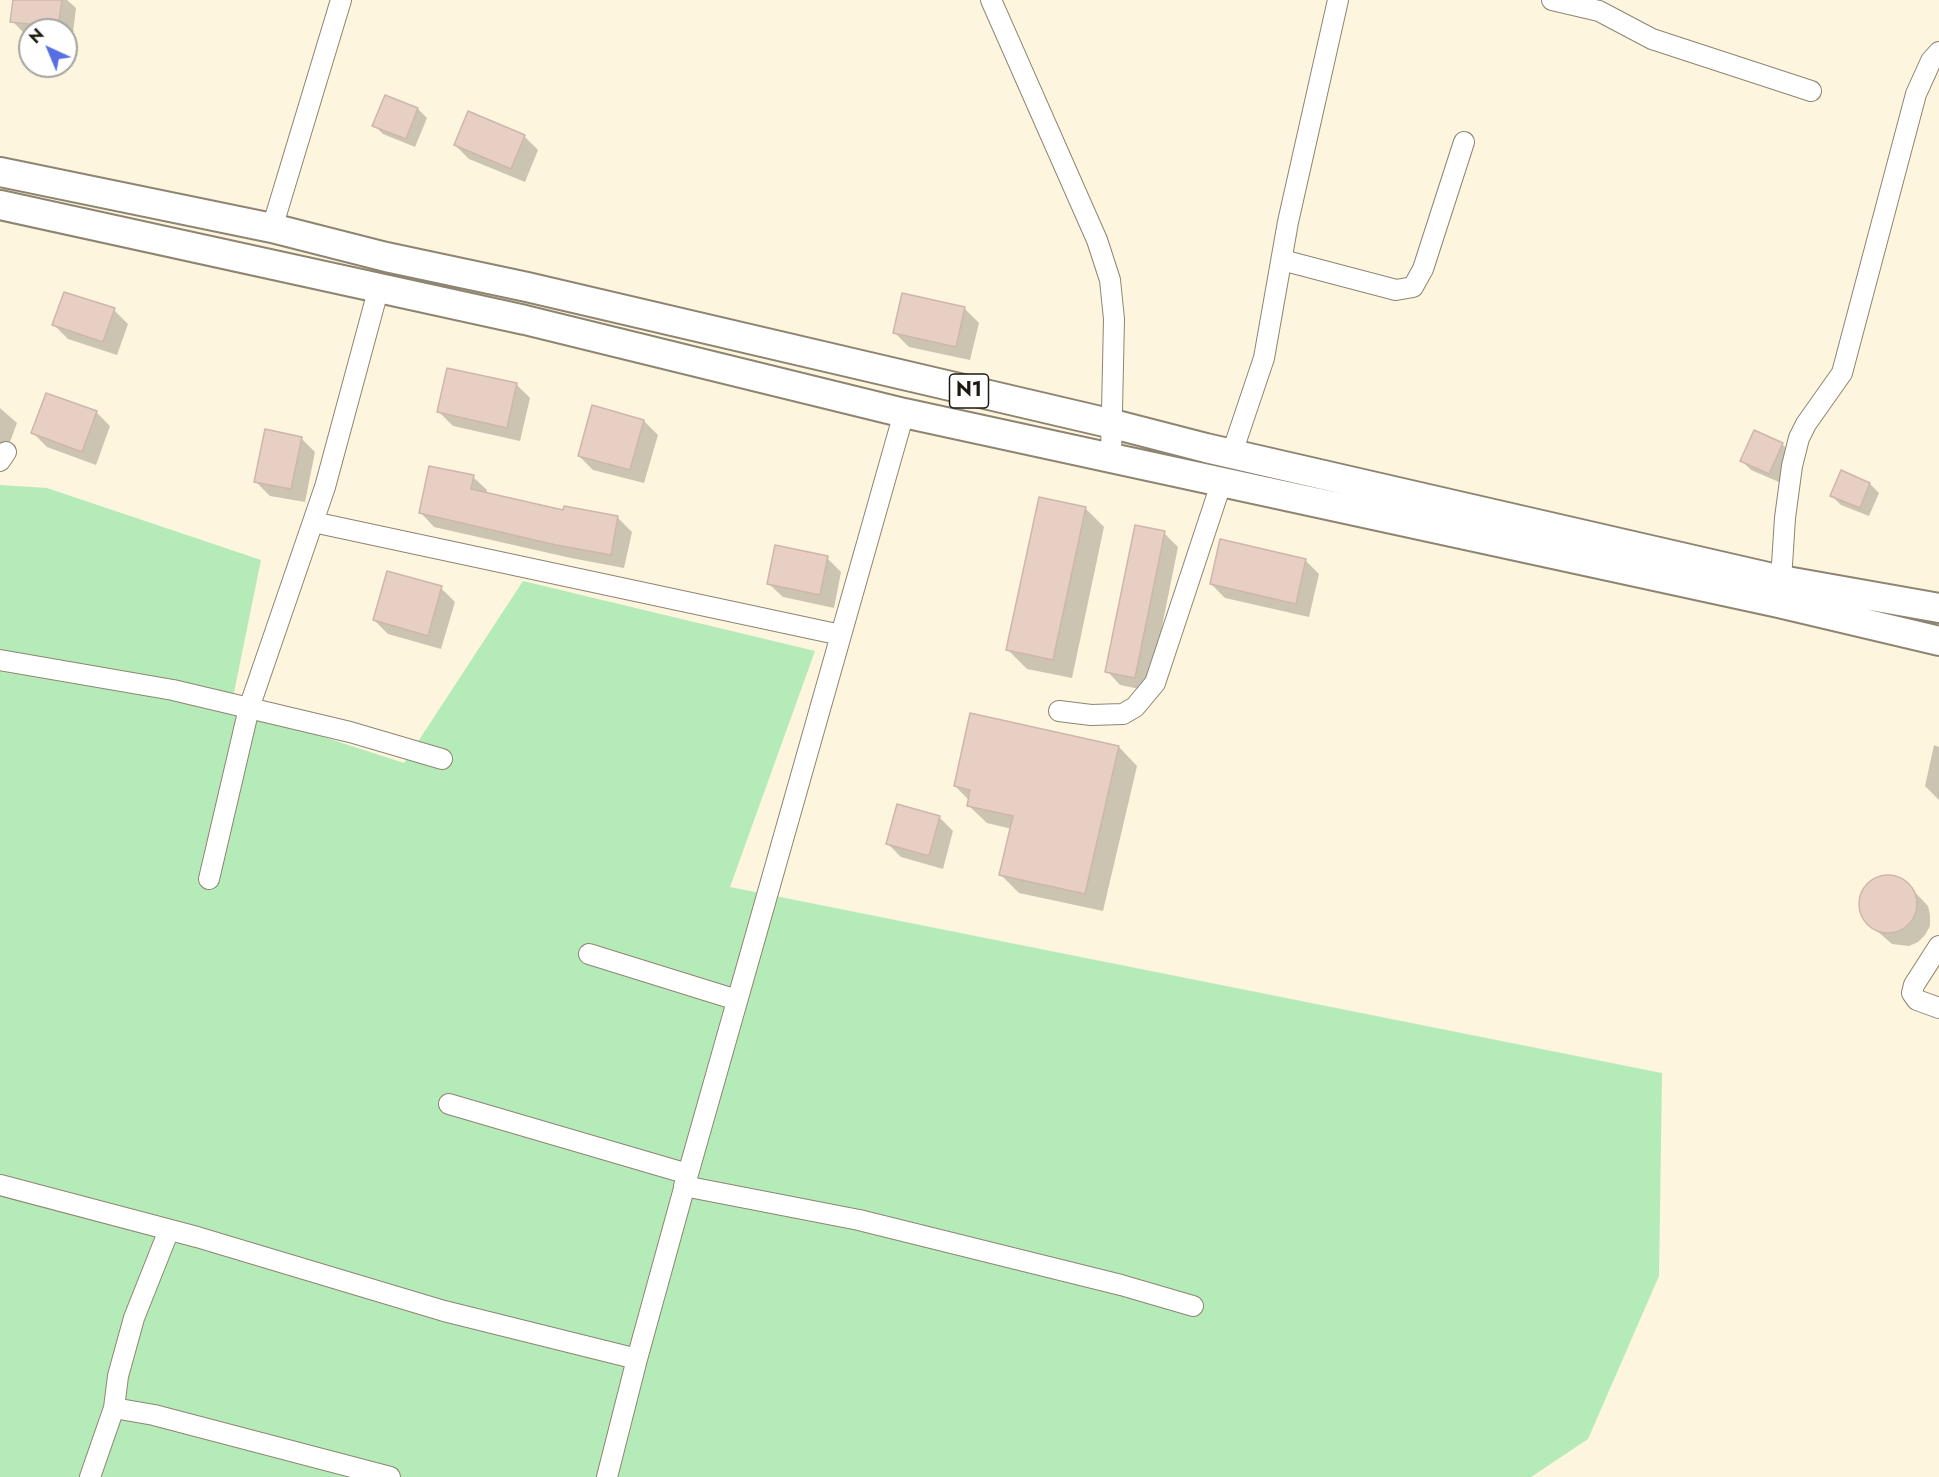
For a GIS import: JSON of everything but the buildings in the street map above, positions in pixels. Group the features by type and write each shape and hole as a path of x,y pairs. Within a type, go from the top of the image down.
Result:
{"highway":[{"name":"N1","path":"0,172 272,228 386,257 527,287 1781,580 1939,608"},
{"name":"N1","path":"0,205 525,320 904,413 1779,603 1939,641"}],"street":[{"path":"272,228 341,0"},
{"path":"991,0 1097,240 1110,280 1114,319 1111,457"},
{"path":"1232,453 1264,358 1288,222 1338,0"},
{"path":"1552,0 1599,11 1652,39 1811,91"},
{"path":"1781,580 1785,518 1792,466 1799,438 1806,424 1842,373 1916,94 1931,61 1939,52"},
{"path":"1282,260 1396,290 1413,287 1423,269 1464,142"},
{"path":"209,879 249,708 325,487 379,287"},
{"path":"607,1477 686,1180 904,413"},
{"path":"1059,711 1091,715 1123,714 1135,706 1155,683 1222,481"},
{"path":"313,522 841,635"},
{"path":"0,660 173,690 350,732 442,759"},
{"path":"1939,946 1912,991 1917,1000 1939,1008"},
{"path":"589,954 737,1000"},
{"path":"449,1104 686,1180 1121,1285 1193,1306"},
{"path":"0,1185 169,1230 444,1311 637,1359"},
{"path":"90,1477 114,1408 118,1376 134,1318 169,1230"},
{"path":"114,1408 154,1415 390,1477"}],"green space":[{"path":"0,485 47,488 261,560 231,707 404,763 523,581 815,651 730,887 1662,1073 1659,1276 1588,1439 1531,1477 0,1477"}]}
